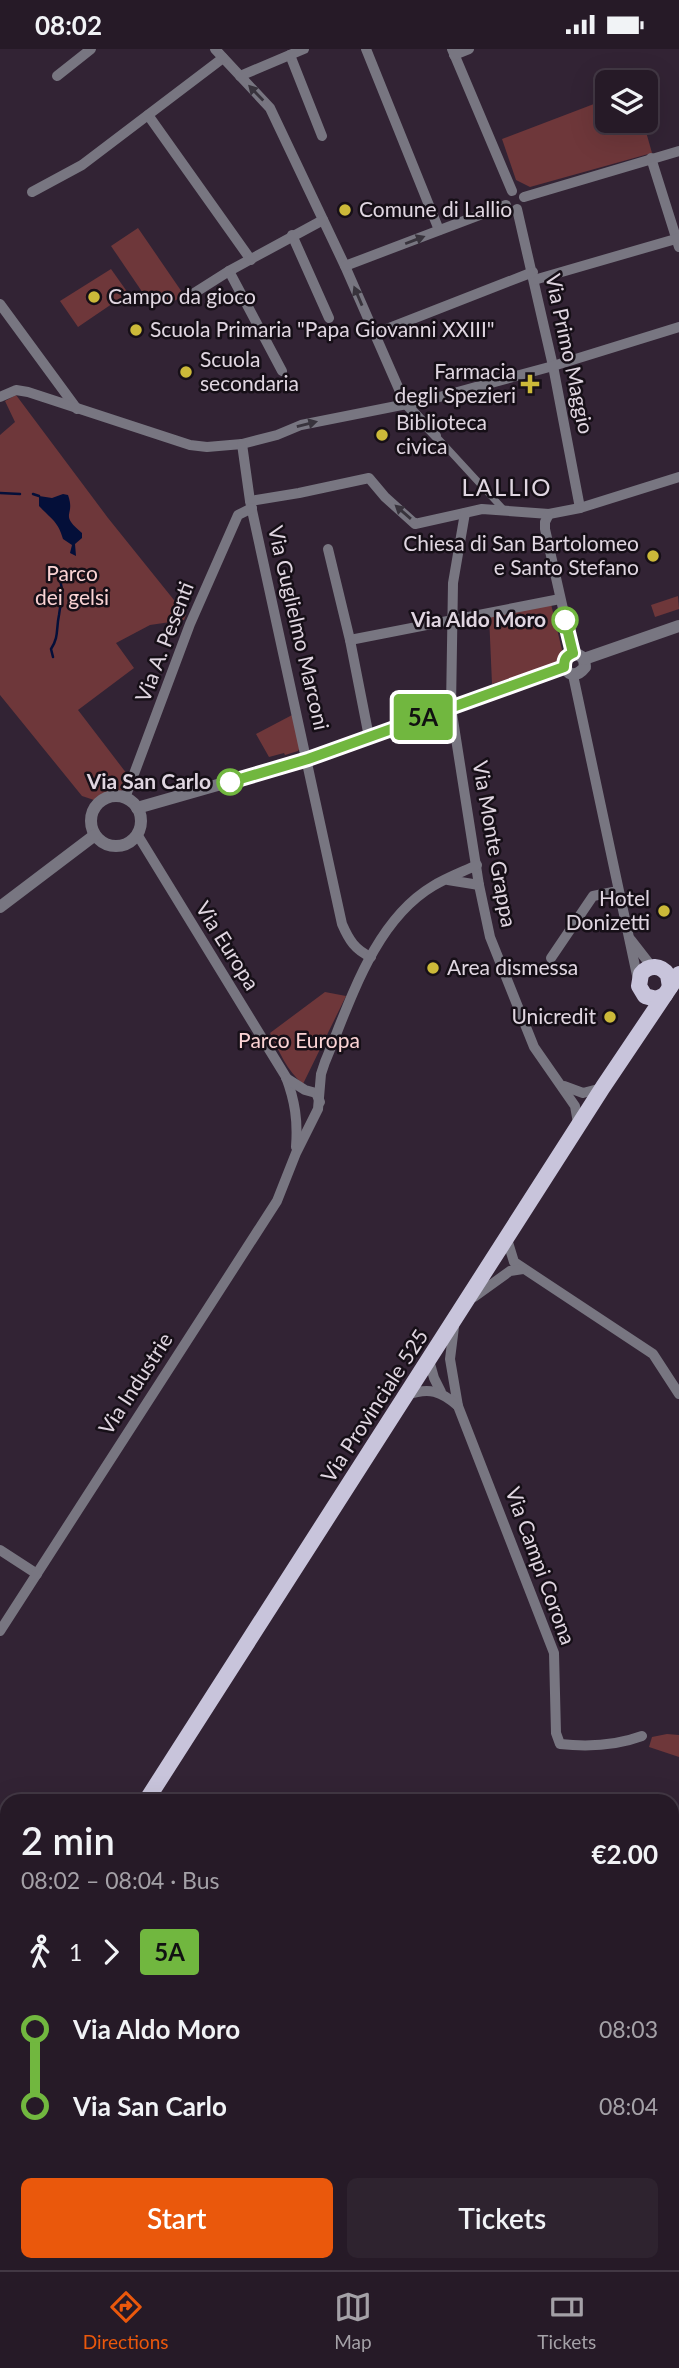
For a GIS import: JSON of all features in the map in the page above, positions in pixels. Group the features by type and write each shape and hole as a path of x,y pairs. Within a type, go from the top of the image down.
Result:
{"main road":[{"path":"638,1034 642,973 679,963"},
{"path":"639,987 650,998 658,998 671,985 668,975 657,968"},
{"name":"Via Provinciale 525","path":"151,1794 671,985"}],"street":[{"path":"57,76 91,49"},
{"path":"215,49 270,108 345,266 405,403 505,511"},
{"path":"240,76 304,49"},
{"path":"366,49 439,230"},
{"path":"470,49 453,52 512,191"},
{"path":"290,55 322,136"},
{"path":"32,192 82,165 223,58"},
{"path":"148,115 251,260"},
{"path":"524,197 679,151"},
{"path":"374,334 534,276 678,241 651,158"},
{"path":"506,205 507,195 512,191 517,191 524,197"},
{"path":"506,205 517,209 523,205 524,197"},
{"path":"345,266 506,205"},
{"name":"Via Primo Maggio","path":"517,209 534,276 580,508"},
{"path":"188,297 292,235 323,220"},
{"path":"292,235 329,318"},
{"path":"229,271 282,371"},
{"path":"0,304 77,409"},
{"path":"0,397 16,390 29,392 190,445 207,447 242,444 277,435 301,425 432,399 679,327"},
{"name":"Via Guglielmo Marconi","path":"242,444 251,504 342,924 348,939 360,952 371,957"},
{"path":"251,504 369,478 385,497 415,524 482,509 549,515 679,477"},
{"name":"Via A. Pesenti","path":"125,798 190,624 238,515 251,504"},
{"name":"Via Monte Grappa","path":"465,513 453,583 451,707 479,885 490,937 534,1047 560,1083"},
{"path":"137,808 308,759 451,707 568,671 580,673 585,667 560,599 545,529 549,515"},
{"path":"328,549 350,640 369,737"},
{"path":"350,640 560,599"},
{"path":"639,987 564,661 567,656 579,656 679,626"},
{"path":"107,797 125,798 137,808 140,818 137,834 126,843 118,846 102,841 95,835 91,822 94,808 107,797"},
{"name":"Via Europa","path":"137,834 286,1077 295,1104"},
{"path":"0,907 95,835"},
{"name":"Via Industrie","path":"0,1631 276,1201 319,1106 321,1074 371,957 394,918 434,885 477,865"},
{"path":"447,880 479,885"},
{"path":"551,958 593,896 618,891"},
{"path":"628,937 657,968"},
{"name":"Via Industrie","path":"296,1153 298,1128 295,1104 299,1093 306,1090 321,1074"},
{"name":"Via Europa","path":"286,1077 306,1090"},
{"path":"560,1083 583,1093 603,1087"},
{"path":"560,1083 575,1106 578,1126"},
{"path":"295,1104 305,1115 311,1115 319,1106 316,1093 306,1090"},
{"path":"507,1239 512,1258 520,1268"},
{"path":"489,1267 505,1263 520,1268 653,1354 679,1394"},
{"path":"465,1304 499,1277 520,1268"},
{"name":"Via Campi Corona","path":"454,1321 450,1359 458,1406 554,1653 556,1733 560,1744 584,1747 624,1743 642,1736"},
{"path":"429,1360 447,1369 453,1378"},
{"name":"Via Campi Corona","path":"429,1360 441,1392 458,1406"},
{"path":"407,1396 426,1390 441,1392"},
{"path":"0,1550 37,1574"}],"green space":[{"path":"595,104 595,133 646,133 652,153 530,187 516,180 502,139"},
{"path":"138,228 184,295 168,305 147,299 111,246"},
{"name":"Campo da gioco","path":"111,269 128,293 78,327 60,301"},
{"name":"Parco dei gelsi","path":"16,395 108,518 186,615 184,620 150,625 116,643 134,668 78,710 127,774 121,792 97,801 82,796 0,695 0,435 15,422 5,401"},
{"path":"678,596 679,609 655,617 651,605"},
{"path":"551,604 563,654 556,664 492,684 489,615"},
{"path":"294,714 301,746 298,751 269,757 256,734"},
{"name":"Parco Europa","path":"325,992 346,996 303,1084 288,1067 270,1033"},
{"path":"679,1735 679,1757 649,1747 652,1737"}],"shaded area":[{"path":"68,495 70,502 69,518 82,533 82,538 75,544 76,556 70,553 72,545 63,539 56,524 39,506 39,496 52,498"}],"waterway":[{"path":"0,493 20,494"},
{"path":"33,494 39,496"},
{"path":"53,657 51,649 56,637 62,599 60,580"}],"bus line":[{"name":"5A","path":"230,782 308,759 564,667 567,656 573,653 565,620"}],"place":[{"name":"Comune di Lallio","path":"345,210"},
{"name":"Campo da gioco","path":"94,297"},
{"name":"Scuola Primaria \"Papa Giovanni XXIII\"","path":"136,330"},
{"name":"Scuola secondaria","path":"186,372"},
{"name":"Farmacia degli Spezieri","path":"530,384"},
{"name":"Biblioteca civica","path":"382,435"},
{"name":"Chiesa di San Bartolomeo e Santo Stefano","path":"653,556"},
{"name":"Via Aldo Moro","path":"565,620"},
{"name":"Via San Carlo","path":"230,782"},
{"name":"Hotel Donizetti","path":"664,911"},
{"name":"Area dismessa","path":"433,968"},
{"name":"Unicredit","path":"610,1017"}],"district":[{"name":"LALLIO","path":"507,488"}]}
